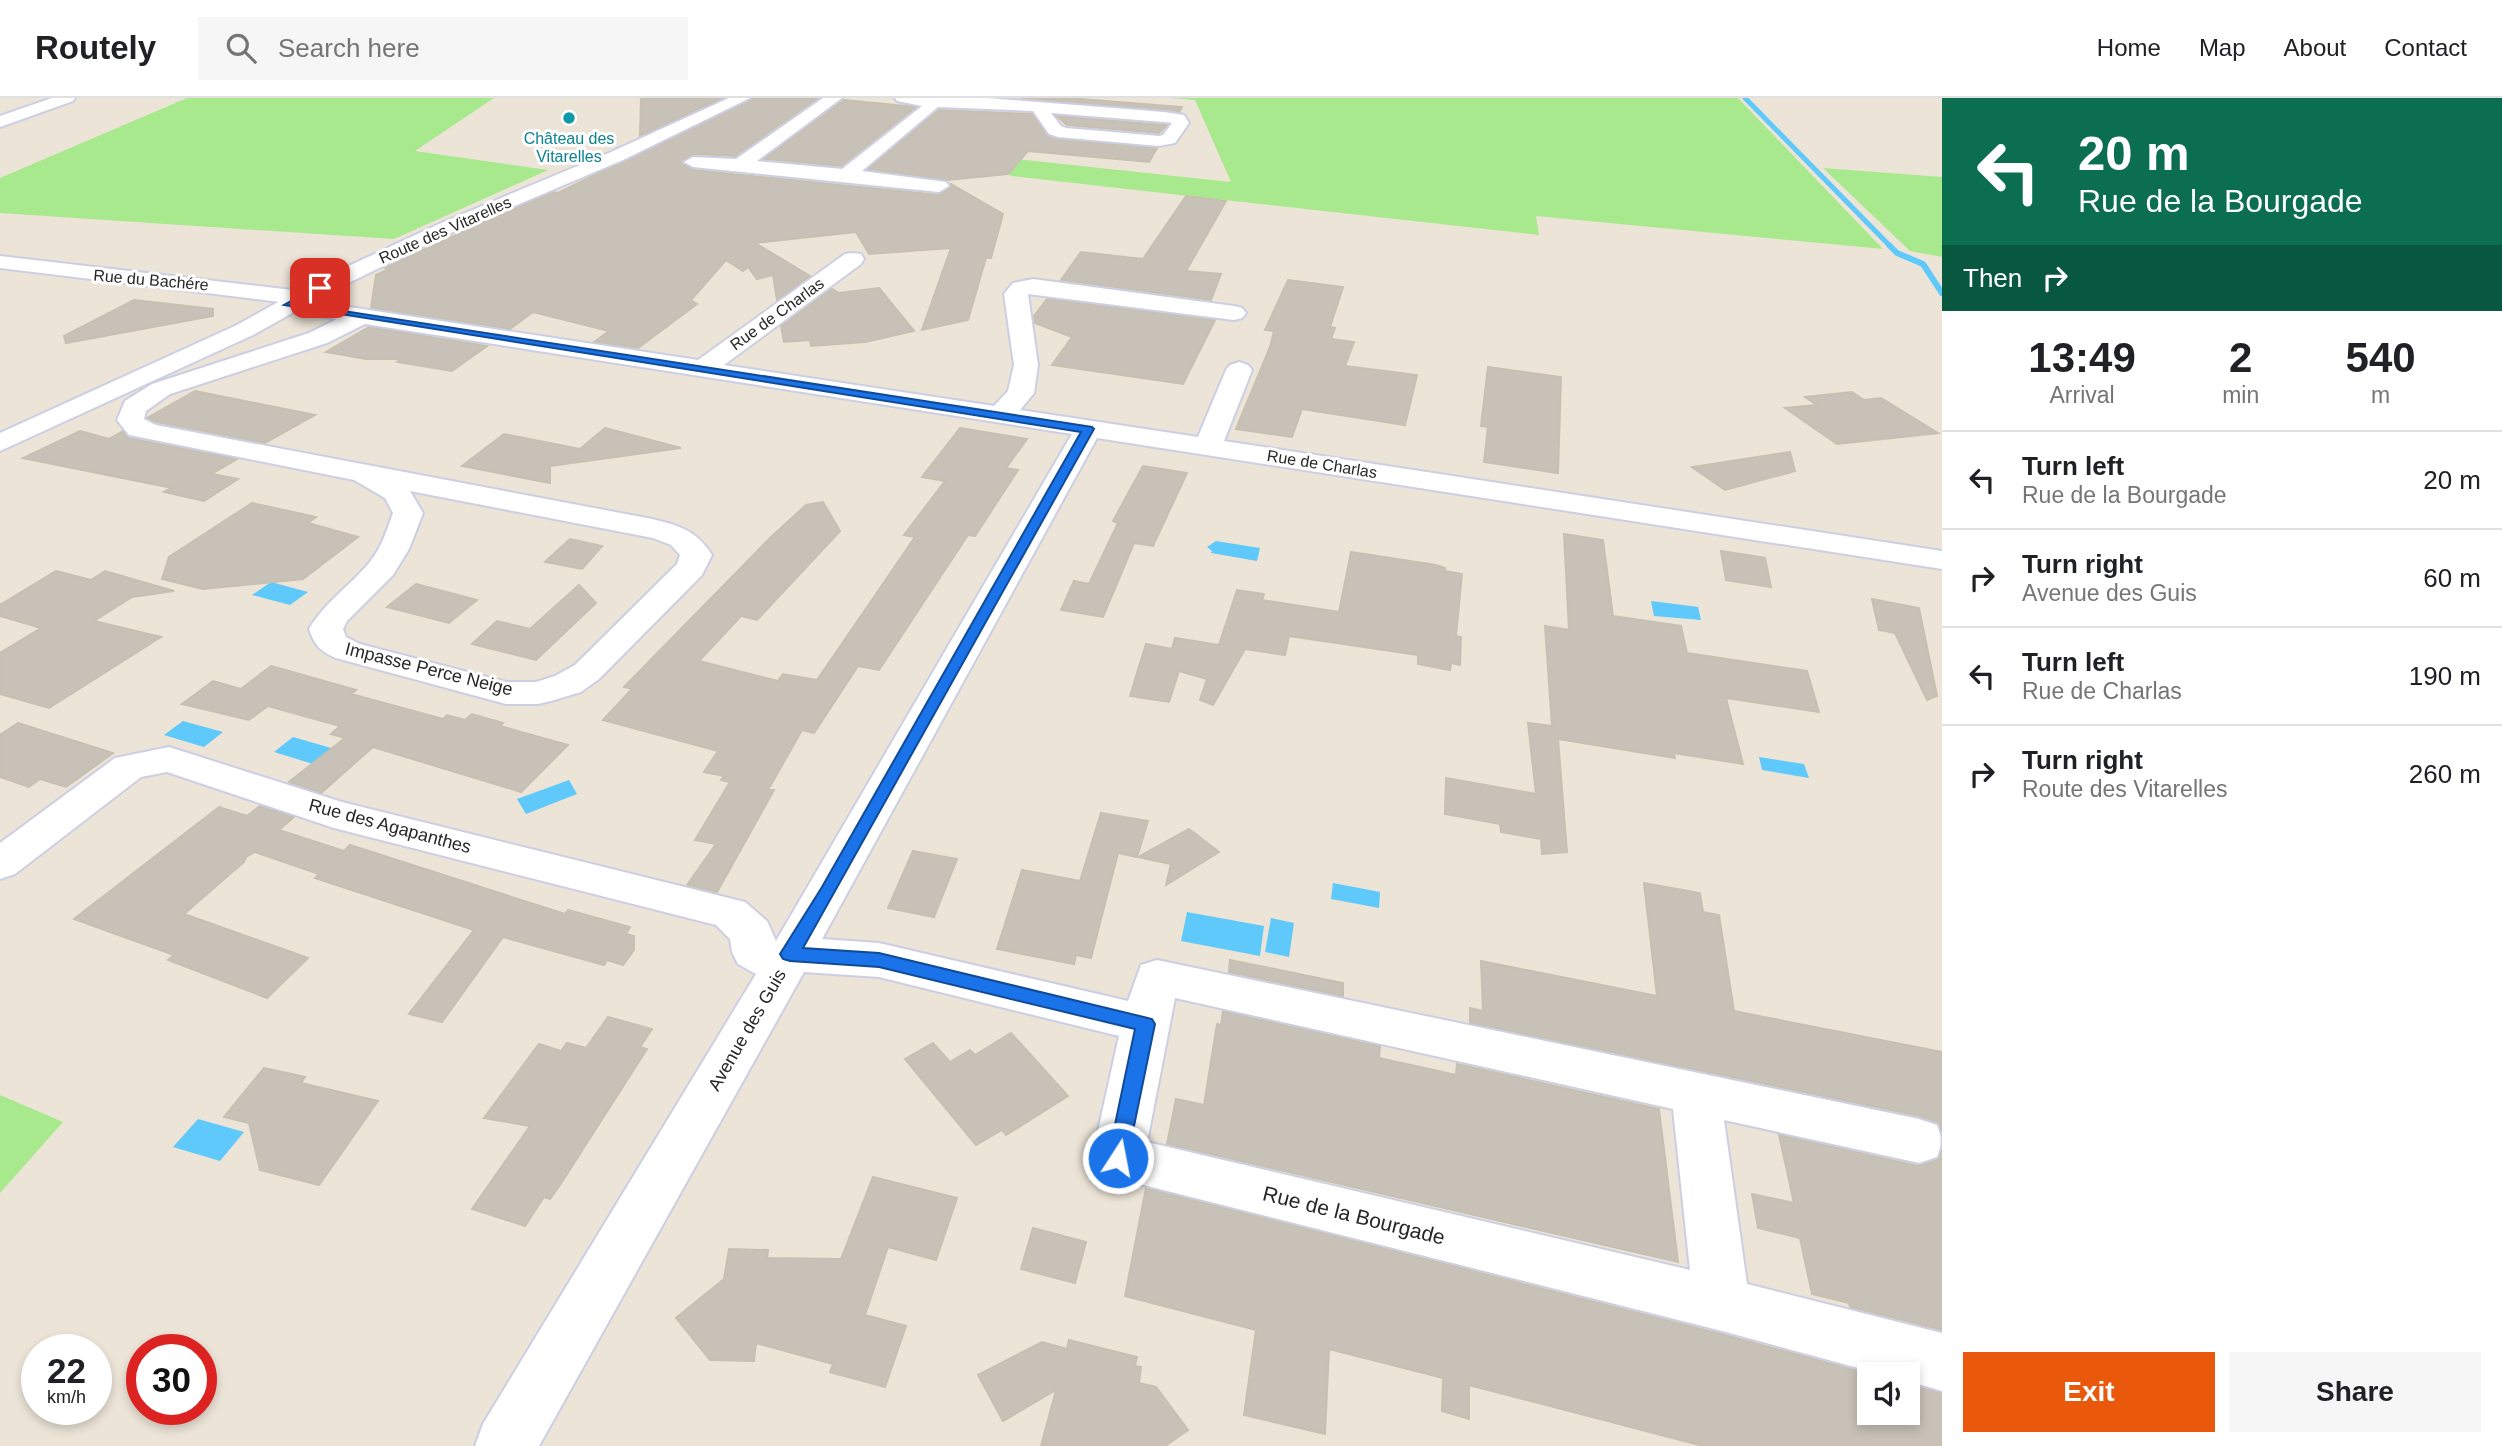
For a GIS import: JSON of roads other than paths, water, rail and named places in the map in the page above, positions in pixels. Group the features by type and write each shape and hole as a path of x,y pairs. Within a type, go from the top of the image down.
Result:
{"street":[{"path":"0,122 67,98"},
{"name":"Route des Vitarelles","path":"0,443 245,330 295,302 446,228 630,150 742,98"},
{"path":"740,165 834,98"},
{"path":"903,98 930,102 964,100 1164,117 1178,119 1181,123 1168,139 1159,141 1064,133 1055,130 1041,107"},
{"path":"846,175 930,107 930,102"},
{"path":"693,162 939,186"},
{"name":"Rue de Charlas","path":"702,369 853,259"},
{"name":"Rue du Bachére","path":"0,262 145,281 184,282 295,302"},
{"path":"1000,415 1021,393 1026,365 1015,294 1021,288 1033,286 1234,313"},
{"name":"Rue de Charlas","path":"295,302 362,316 1942,560"},
{"name":"Impasse Perce Neige","path":"362,316 318,338 161,389 134,407 130,420 139,429 153,433 679,535 691,545 696,555 691,568 587,672 568,684 538,693 506,693 348,651 331,643 326,629 333,614 382,568 401,536 408,513 397,493 365,475"},
{"path":"1208,447 1239,370"},
{"name":"Avenue des Guis","path":"505,1446 822,902 1088,429"},
{"name":"Impasse Perce Neige","path":"408,513 453,497 481,496"},
{"name":"Rue des Agapanthes","path":"0,864 129,767 169,759 334,814 730,913 751,933 754,952 769,961 787,959"},
{"path":"787,959 879,960 1146,1024"},
{"name":"Rue de la Bourgade","path":"1919,1141 1157,977 1118,1158 1722,1304 1942,1362"},
{"path":"1696,1093 1722,1304"}],"water":[{"path":"1216,541 1260,548 1257,561 1211,553 1207,547"},
{"path":"271,582 308,592 290,605 252,595"},
{"path":"1651,601 1698,607 1701,620 1654,616"},
{"path":"183,721 223,732 204,747 164,735"},
{"path":"293,737 331,748 313,764 274,752"},
{"path":"1759,757 1804,764 1809,778 1762,770"},
{"path":"569,780 577,794 526,814 517,799"},
{"path":"1333,883 1380,892 1379,908 1331,899"},
{"path":"1187,912 1264,926 1260,956 1181,941"},
{"path":"1271,918 1294,923 1289,957 1265,952"},
{"path":"198,1119 244,1132 220,1161 173,1147"}],"waterway":[{"path":"1745,98 1891,247"},
{"path":"1891,247 1897,253 1923,264 1942,293"}],"place":[{"name":"Château des Vitarelles","path":"569,118"}]}
